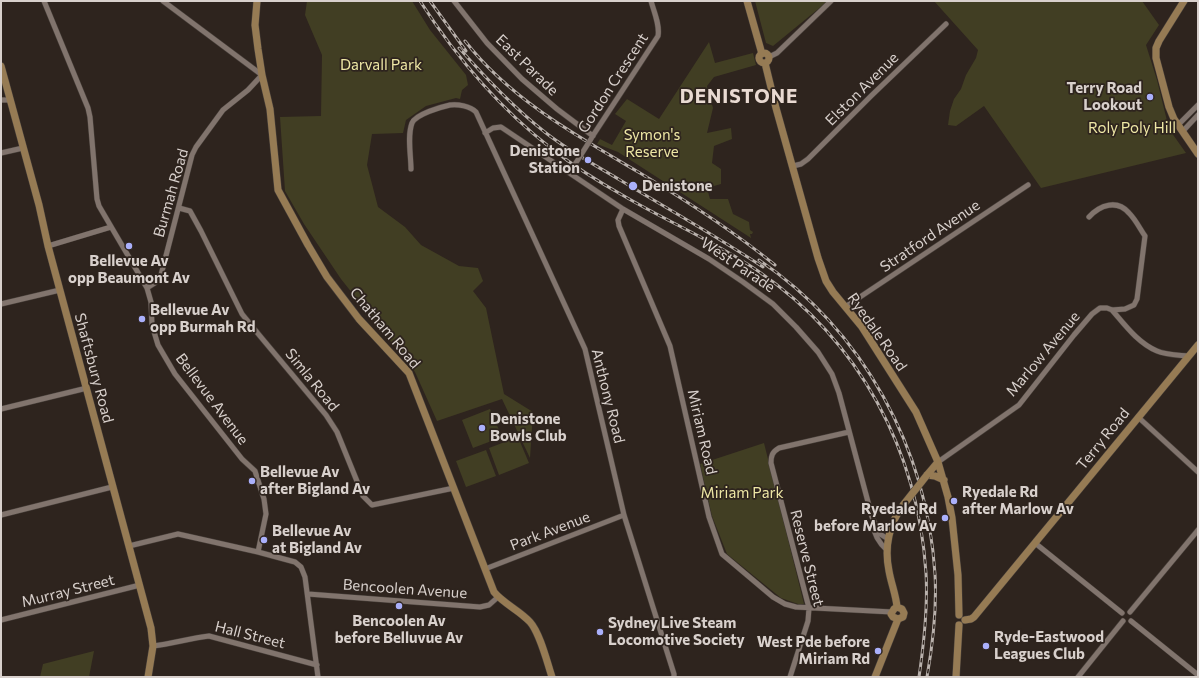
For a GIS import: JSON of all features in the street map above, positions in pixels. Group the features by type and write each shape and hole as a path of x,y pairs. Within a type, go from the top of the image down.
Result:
{"street":[{"name":"Bellevue Avenue","path":"44,1 88,108 90,116 97,199 99,206 148,288 151,302 152,324 158,345 175,374 242,459 254,471 264,499 266,514 258,552"},
{"path":"163,1 262,75"},
{"name":"Chatham Road","path":"257,1 255,25 262,75 270,109 278,190 327,277 359,319 409,373 494,592 498,597 530,622 536,630 552,677"},
{"name":"East Parade","path":"454,1 487,43 522,79 592,138"},
{"name":"Gordon Crescent","path":"570,171 658,36 658,27 651,1"},
{"name":"Ryedale Road","path":"747,1 765,58 792,166 826,281 833,292 862,327 916,412 938,462 948,497 955,539 962,618"},
{"path":"765,58 777,53 830,1"},
{"path":"1184,1 1159,41 1156,48 1156,55 1174,118 1198,154"},
{"name":"Elston Avenue","path":"792,166 801,164 808,159 946,24"},
{"name":"Shaftsbury Road","path":"1,66 39,205 48,246 87,388 112,487 151,628 153,646 148,677"},
{"name":"Burmah Road","path":"148,288 158,281 161,275 192,155 223,110 248,90 262,75"},
{"path":"1,100 10,100"},
{"name":"Anthony Road","path":"411,169 410,134 412,123 417,117 429,111 451,105 468,107 476,112 585,349 624,515 674,677"},
{"path":"1178,124 1198,105"},
{"path":"1183,131 1198,115"},
{"name":"West Parade","path":"485,133 493,128 501,127 570,171 623,209 709,259 743,282 773,304 796,327 818,352 832,374 850,432 875,534 878,539 887,544"},
{"path":"1,153 23,148"},
{"name":"Stratford Avenue","path":"845,307 1028,185"},
{"name":"Marlow Avenue","path":"887,544 894,519 904,504 938,462 1019,405 1092,314 1100,308 1112,310 1125,309 1134,305 1137,299 1145,236 1129,212 1119,206 1106,205 1095,211 1089,217"},
{"name":"Simla Road","path":"179,208 190,212 242,314 326,415 337,432 363,496 372,505 454,488"},
{"name":"Miriam Road","path":"623,209 618,220 619,226 670,346 709,517 722,554 785,604 809,608 895,610"},
{"path":"48,246 112,227"},
{"path":"1,304 60,290"},
{"path":"1112,310 1139,340 1156,351 1188,356"},
{"name":"Terry Road","path":"956,677 959,625 963,624 962,618 971,619 974,617 1198,345"},
{"path":"1,409 87,388"},
{"path":"1138,417 1198,472"},
{"name":"Reserve Street","path":"790,677 808,621 809,608 771,463 771,457 773,451 779,448 850,432"},
{"path":"928,475 944,480"},
{"path":"1,515 112,487"},
{"name":"Park Avenue","path":"485,569 624,515"},
{"name":"West Parade","path":"872,517 880,534 887,544"},
{"path":"1130,612 1198,530"},
{"path":"129,546 178,534 295,562 301,567 305,577 318,677"},
{"path":"1035,542 1122,613"},
{"path":"875,677 898,619 903,617 904,613 902,609 895,610 888,570 887,544"},
{"name":"Murray Street","path":"1,620 140,585"},
{"name":"Bencoolen Avenue","path":"308,594 480,606 489,605 498,597"},
{"path":"1122,613 1126,611 1130,612"},
{"path":"1130,612 1133,616 1131,620"},
{"path":"1122,613 1121,618 1123,621"},
{"path":"1123,621 1127,623 1131,620"},
{"path":"1131,620 1198,675"},
{"path":"1078,677 1123,621"},
{"name":"Hall Street","path":"153,646 166,645 193,638 209,636 317,665"}],"green space":[{"name":"Darvall Park","path":"307,1 412,1 430,30 466,75 468,85 462,90 460,99 456,98 426,106 406,120 403,133 372,134 367,165 378,207 405,227 421,245 459,266 478,268 483,281 473,291 486,308 504,394 533,412 530,458 502,399 437,421 415,372 341,279 304,224 285,191 280,117 321,116 322,55 305,15"},
{"path":"755,1 828,1 773,46 766,43"},
{"name":"Roly Poly Hill","path":"934,1 1142,1 1159,25 1146,45 1157,80 1169,129 1186,153 1041,188 984,106 956,126 948,125 954,99 961,89 966,75 976,58 978,50"},
{"name":"Symon's Reserve","path":"709,42 715,63 753,53 756,65 714,77 707,86 713,108 707,133 731,128 732,139 714,146 712,163 721,169 721,184 707,188 710,199 728,199 733,214 749,222 750,230 753,232 750,234 751,238 618,152 597,144 600,139 612,145 626,121 615,114 627,99 659,119"},
{"name":"Denistone Bowls Club","path":"490,409 502,437 473,448 462,420"},
{"name":"Denistone Bowls Club","path":"518,437 529,463 499,475 489,448"},
{"name":"Miriam Park","path":"764,443 804,604 798,604 781,598 727,554 712,516 700,464"},
{"name":"Denistone Bowls Club","path":"486,450 496,476 466,487 456,461"},
{"path":"94,651 89,677 40,677 43,664"}],"railway":[{"path":"420,1 448,42 480,81 496,99 533,133 561,156 596,180 709,241 758,271 794,299 826,331 854,365 877,402 896,442 911,484 921,528 926,573 926,612 919,677"},
{"path":"430,1 466,51"},
{"path":"465,41 483,62 503,81 546,115 569,131 692,205 743,240 775,265"},
{"path":"459,48 512,103 555,140 582,158 710,233 763,267"},
{"path":"759,260 796,289 830,321 859,358 883,397 903,438 919,482 929,528 935,574 934,626 927,677"}],"place":[{"name":"Terry Road Lookout","path":"1150,97"},
{"name":"Denistone Station","path":"588,160"},
{"name":"Denistone","path":"633,186"},
{"name":"Bellevue Av opp Beaumont Av","path":"129,246"},
{"name":"Bellevue Av opp Burmah Rd","path":"142,319"},
{"name":"Denistone Bowls Club","path":"482,428"},
{"name":"Bellevue Av after Bigland Av","path":"252,481"},
{"name":"Ryedale Rd after Marlow Av","path":"954,501"},
{"name":"Ryedale Rd before Marlow Av","path":"945,518"},
{"name":"Bellevue Av at Bigland Av","path":"264,540"},
{"name":"Bencoolen Av before Belluvue Av","path":"399,606"},
{"name":"Sydney Live Steam Locomotive Society","path":"600,632"},
{"name":"Ryde-Eastwood Leagues Club","path":"986,646"},
{"name":"West Pde before Miriam Rd","path":"878,651"}],"district":[{"name":"DENISTONE","path":"739,97"}]}
